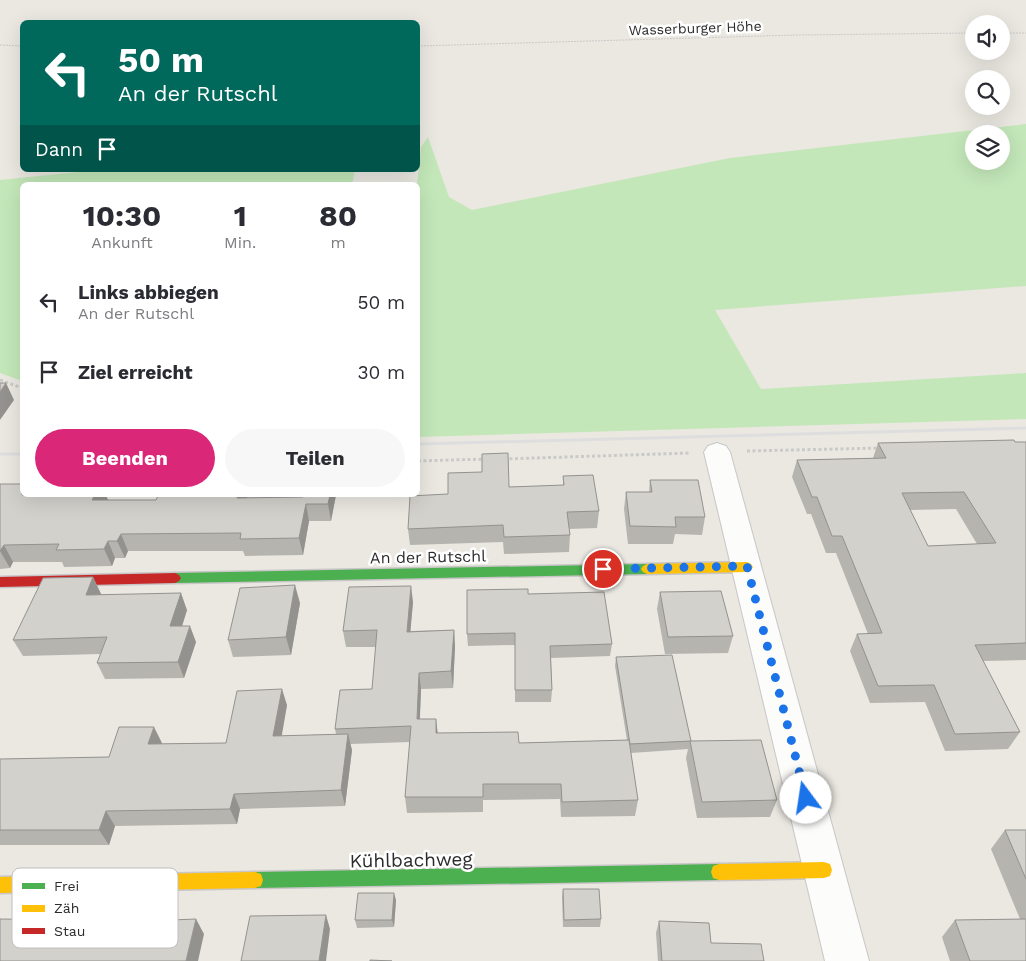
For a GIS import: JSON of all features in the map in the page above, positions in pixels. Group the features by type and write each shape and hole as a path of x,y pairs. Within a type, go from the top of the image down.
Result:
{"street":[{"path":"717,452 847,961"},
{"name":"An der Rutschl","path":"0,582 747,566"},
{"name":"Kühlbachweg","path":"178,882 824,870"}],"path":[{"name":"Wasserburger Höhe","path":"420,46 805,35 965,33"},
{"path":"1010,33 1026,33"},
{"path":"0,45 20,46"},
{"path":"0,380 20,387"}],"green space":[{"path":"1026,124 1026,286 715,310 761,389 1026,373 1026,419 420,437 420,182 417,182 418,172 420,172 421,147 428,137 449,197 472,210 730,158 965,131 965,170 1010,170 1010,126"},
{"path":"78,172 355,172 353,182 20,182 20,380 0,373 0,180"}],"building":[{"path":"0,383 6,383 0,392"},
{"path":"1014,440 1015,442 1026,442 1026,643 975,645 1020,732 955,734 934,685 878,686 857,634 882,633 842,536 832,536 817,497 812,497 797,460 886,458 878,443","holes":["964,492 996,543 928,546 902,493"]},
{"path":"508,453 509,487 564,485 563,476 593,475 599,511 567,512 570,535 504,537 503,525 408,529 410,497 448,494 448,473 482,472 482,454"},
{"path":"650,480 698,480 705,517 675,517 676,527 630,526 626,492 652,492"},
{"path":"0,484 20,484 20,497 94,497 92,500 156,500 158,497 330,497 328,504 306,504 299,538 240,539 241,533 121,534 117,541 108,541 104,549 56,550 59,544 4,545 0,551"},
{"path":"93,577 86,595 181,593 170,626 190,626 178,662 97,663 107,637 13,640 43,578"},
{"path":"295,585 286,637 228,640 240,588"},
{"path":"411,586 407,632 454,630 451,671 419,673 417,719 436,719 436,733 518,732 519,743 629,740 638,800 562,802 561,784 483,784 483,797 405,797 411,726 335,729 340,690 372,689 377,630 343,631 349,587"},
{"path":"528,589 528,594 604,592 612,644 550,646 552,690 515,690 515,633 467,634 467,590"},
{"path":"721,591 733,636 668,637 660,592"},
{"path":"672,655 691,741 630,744 616,657"},
{"path":"282,689 273,736 348,734 341,790 234,794 230,809 106,811 99,830 0,830 0,759 109,757 119,727 154,727 148,744 226,743 237,691"},
{"path":"761,740 777,800 702,802 690,741"},
{"path":"1005,830 1026,830 1026,879"},
{"path":"563,889 599,889 601,919 564,920"},
{"path":"358,893 394,893 392,920 355,920"},
{"path":"326,915 319,961 241,961 250,916"},
{"path":"0,919 12,919 12,948 178,948 178,920 196,919 186,961 0,961"},
{"path":"1026,919 1026,961 970,961 955,920"},
{"path":"659,921 709,923 711,943 761,944 764,961 662,961"}],"railway":[{"path":"420,444 1026,428"},
{"path":"0,454 20,454"}],"traffic: fast":[{"path":"175,578 647,569"},
{"path":"255,880 719,872"}],"traffic: slow":[{"path":"647,569 747,567"},
{"path":"719,872 824,870"},
{"path":"178,882 255,880"},
{"path":"0,885 12,885"}],"traffic: jam":[{"path":"0,582 175,578"}],"route":[{"path":"603,569 747,566 806,798"}]}
